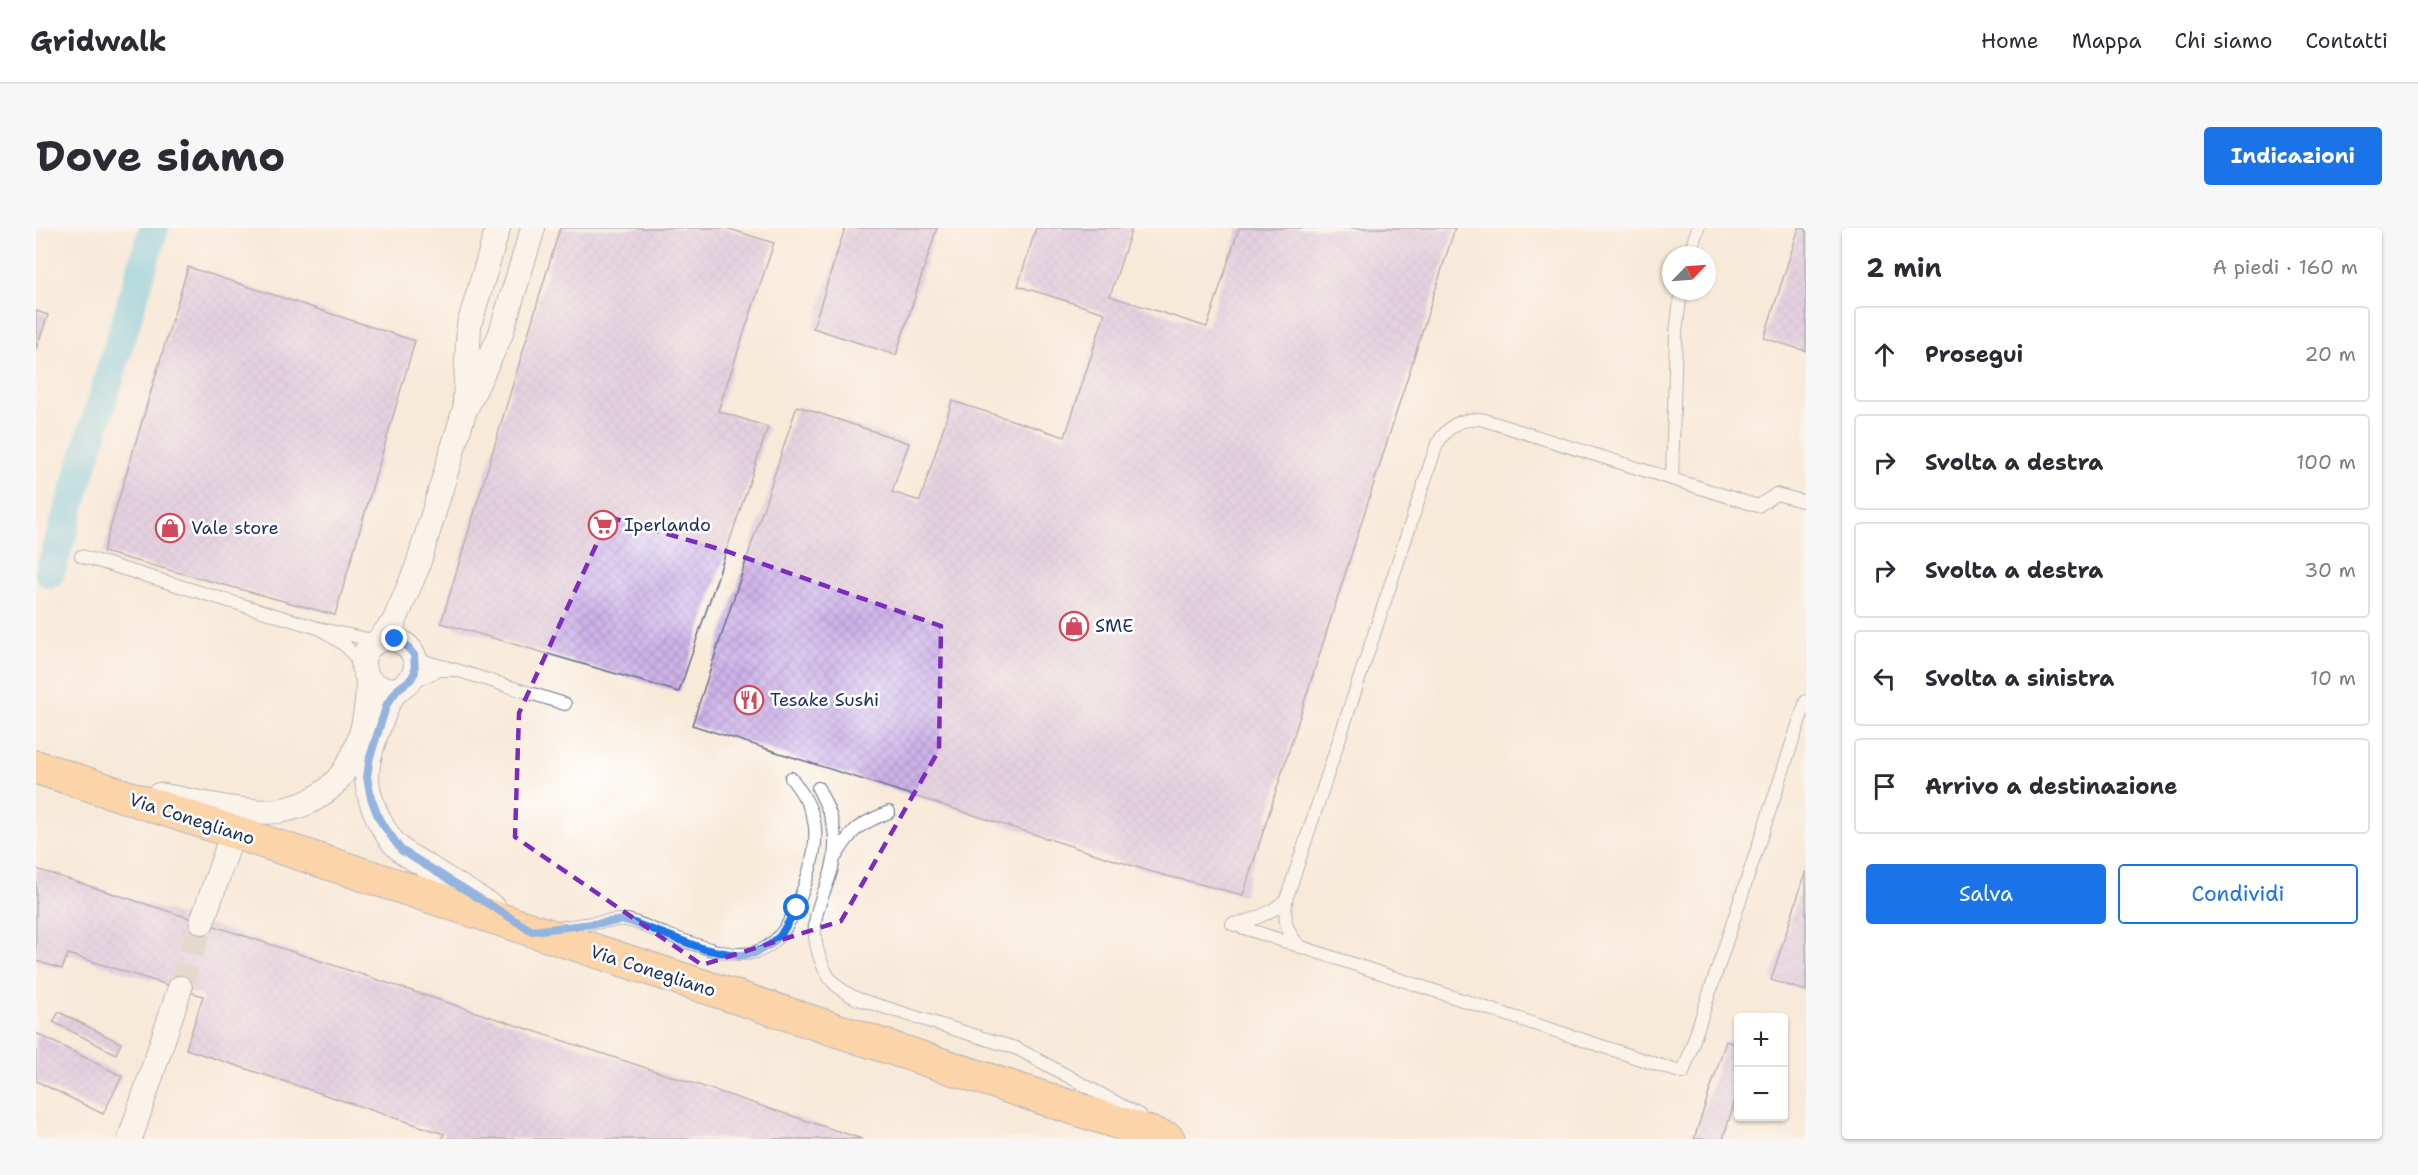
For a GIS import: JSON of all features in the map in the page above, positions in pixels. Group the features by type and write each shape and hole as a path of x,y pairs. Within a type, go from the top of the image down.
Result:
{"main road":[{"name":"Via Conegliano","path":"36,767 1168,1139"}],"street":[{"path":"464,412 469,325 498,228"},
{"path":"532,931 401,850 379,819 371,798 367,777 387,704 415,672 410,601 417,568 464,412 500,336 533,228"},
{"path":"82,783 275,812 320,796 336,783 349,767 366,711 366,653 394,622 417,568"},
{"path":"378,641 395,639 412,651"},
{"path":"366,674 374,685 381,689 401,687"},
{"path":"202,922 233,832"},
{"path":"130,1139 180,988"}],"lane":[{"path":"1692,246 1698,228"},
{"path":"1672,479 1676,333 1680,300"},
{"path":"1301,947 1289,935 1284,918 1286,900 1437,444 1444,432 1454,423 1466,419 1480,419 1758,506 1776,494 1806,502"},
{"path":"81,556 321,629 378,641"},
{"path":"321,629 347,647 366,674"},
{"path":"412,651 427,662 565,704"},
{"path":"401,687 440,670 456,670"},
{"path":"1286,900 1268,914 1252,921 1232,924 1683,1073 1806,701"},
{"path":"532,931 626,920 721,953 739,956 755,953 771,944 780,936 797,908 816,842 812,808 791,778"},
{"path":"818,788 830,813 836,844 834,860 815,918 813,935 824,970 832,983 842,992 1018,1049 1181,1139"},
{"path":"834,860 851,832 861,824 889,812"}],"highlighted area":[{"path":"609,517 726,551 941,626 939,750 841,921 702,965 515,837 519,713"}],"building":[{"name":"Iperlando","path":"560,228 726,228 774,243 718,411 768,427 679,692 441,623"},
{"path":"845,228 937,228 896,355 813,328"},
{"name":"SME","path":"1036,228 1132,228 1110,296 1207,327 1239,228 1455,228 1243,895 1152,872 692,725 797,406 909,443 892,492 920,501 952,401 1065,437 1105,313 1018,286"},
{"path":"1799,228 1806,228 1806,351 1764,338"},
{"path":"188,267 415,341 335,615 103,552"},
{"path":"36,311 48,315 36,349"},
{"path":"36,869 862,1139 442,1139 444,1134 186,1049 203,996 68,954 62,969 36,961"},
{"path":"1806,871 1806,991 1771,980"},
{"path":"59,1012 121,1043 116,1054 53,1022"},
{"path":"36,1033 122,1076 103,1114 36,1081"},
{"path":"1726,1041 1734,1044 1734,1104 1723,1139 1694,1139"}],"waterway":[{"path":"50,573 154,228"}],"tunnel":[{"path":"180,988 202,922"}],"place":[{"name":"Iperlando","path":"603,525"},
{"name":"Vale store","path":"170,528"},
{"name":"SME","path":"1074,626"},
{"name":"Tesake Sushi","path":"749,700"}],"route":[{"path":"395,639 410,648 416,663 415,672 387,704 370,757 367,777 371,798 379,819 401,850 532,931 626,920 704,949 739,956 755,953 771,944 780,936 797,908"}]}
